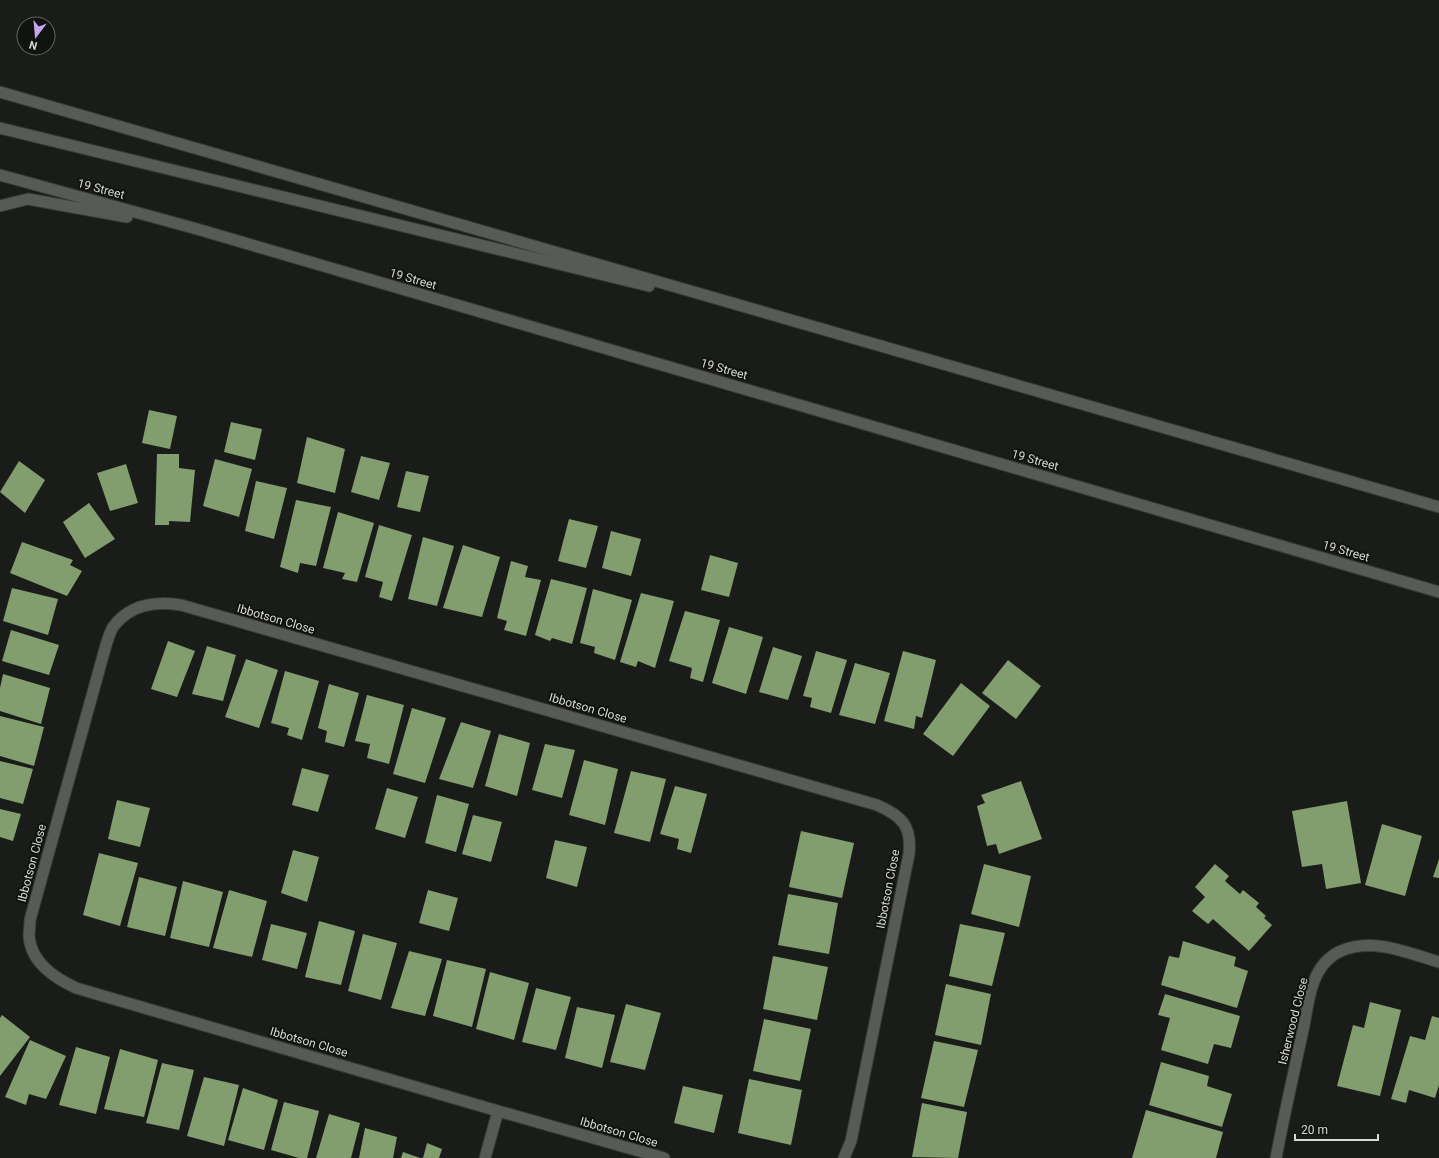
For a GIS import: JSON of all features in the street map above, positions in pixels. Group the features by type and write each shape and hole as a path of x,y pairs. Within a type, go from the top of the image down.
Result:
{"main road":[{"path":"0,92 1439,507"},
{"path":"0,128 811,325"},
{"name":"19 Street","path":"0,175 197,229 1439,592"},
{"path":"0,206 28,199 197,229"},
{"name":"Ibbotson Close","path":"664,1158 76,988 58,979 45,969 34,954 29,938 30,920 112,628 133,610 146,604 164,603 181,605 877,805 889,810 900,818 907,829 910,840 909,854 851,1141 844,1158"},
{"name":"Isherwood Close","path":"1276,1158 1310,997 1319,971 1329,959 1340,951 1358,946 1378,946 1439,962"},
{"path":"485,1158 498,1111"}],"building":[{"path":"149,410 177,416 170,449 142,443"},
{"path":"231,422 262,429 255,460 224,452"},
{"path":"307,437 345,449 335,493 297,483"},
{"path":"157,454 179,454 179,468 195,470 190,522 169,521 169,525 155,525"},
{"path":"361,456 390,463 379,500 351,492"},
{"path":"215,459 252,469 239,517 203,506"},
{"path":"19,461 45,480 25,513 0,492"},
{"path":"126,464 138,503 110,511 97,473"},
{"path":"406,471 429,476 420,512 397,507"},
{"path":"256,481 287,488 274,539 245,531"},
{"path":"296,500 331,507 316,566 300,563 298,573 280,567"},
{"path":"89,503 115,539 85,558 63,522"},
{"path":"338,512 374,523 357,582 342,579 345,573 323,568"},
{"path":"569,519 598,526 586,568 558,561"},
{"path":"379,525 412,535 392,601 379,597 383,582 365,577"},
{"path":"611,531 641,539 631,576 602,568"},
{"path":"423,537 454,546 437,606 408,599"},
{"path":"22,542 73,560 70,565 82,571 67,596 10,573"},
{"path":"463,545 500,557 482,617 443,608"},
{"path":"710,555 738,563 729,597 701,590"},
{"path":"511,561 528,566 525,577 541,580 526,636 504,630 507,621 497,618"},
{"path":"551,579 587,588 572,644 552,638 550,641 535,635"},
{"path":"12,588 58,599 48,635 3,621"},
{"path":"593,589 632,600 615,660 594,653 595,647 580,643"},
{"path":"641,593 674,601 655,668 638,661 636,667 620,662"},
{"path":"685,611 720,620 703,682 690,678 692,668 669,661"},
{"path":"729,627 763,637 746,694 712,683"},
{"path":"11,630 59,645 49,675 2,661"},
{"path":"168,641 195,651 177,697 151,689"},
{"path":"207,646 236,655 223,701 192,694"},
{"path":"773,647 802,656 788,700 759,692"},
{"path":"816,651 847,660 831,713 810,707 812,698 803,696"},
{"path":"903,651 936,660 922,718 916,716 914,729 884,721"},
{"path":"246,659 278,670 259,728 225,717"},
{"path":"1008,660 1041,686 1016,719 982,693"},
{"path":"855,663 890,673 875,724 839,715"},
{"path":"285,671 319,681 302,740 287,735 289,728 271,723"},
{"path":"3,674 50,688 41,724 0,711 0,688"},
{"path":"961,683 990,706 953,756 923,734"},
{"path":"329,684 359,693 344,747 325,742 327,731 318,728"},
{"path":"367,695 404,705 389,764 367,758 370,744 355,741"},
{"path":"412,708 446,718 425,783 393,774"},
{"path":"0,716 44,727 34,766 0,756"},
{"path":"461,722 491,731 473,788 439,779"},
{"path":"499,734 530,743 517,796 485,786"},
{"path":"545,744 575,750 562,798 532,790"},
{"path":"584,760 618,769 605,825 569,815"},
{"path":"0,761 33,769 23,804 0,798"},
{"path":"302,768 329,775 318,812 292,805"},
{"path":"631,771 666,779 650,842 614,833"},
{"path":"1021,781 1042,839 999,854 996,844 987,846 977,806 985,803 981,795"},
{"path":"675,786 707,794 691,853 677,849 679,839 660,834"},
{"path":"387,788 418,797 405,838 375,829"},
{"path":"437,795 469,804 456,852 425,843"},
{"path":"117,800 150,808 140,847 108,839"},
{"path":"1347,801 1361,883 1326,889 1322,864 1302,867 1292,811"},
{"path":"0,809 21,814 13,841 0,837"},
{"path":"473,815 502,822 491,862 462,854"},
{"path":"1382,824 1422,836 1405,896 1365,885"},
{"path":"801,831 854,843 842,898 789,887"},
{"path":"555,840 587,847 577,887 546,878"},
{"path":"293,850 319,857 307,902 281,893"},
{"path":"99,853 138,863 120,926 83,915"},
{"path":"1439,859 1439,878 1433,877"},
{"path":"984,864 1031,876 1019,927 971,914"},
{"path":"1215,864 1229,876 1225,881 1240,894 1243,890 1259,903 1256,907 1266,916 1264,918 1272,925 1249,951 1213,919 1208,924 1192,911 1205,897 1195,887"},
{"path":"139,877 177,887 165,936 127,927"},
{"path":"183,881 223,892 209,947 170,938"},
{"path":"229,890 267,901 252,957 213,948"},
{"path":"428,890 458,898 449,931 419,923"},
{"path":"788,894 838,903 829,954 778,945"},
{"path":"319,921 355,931 341,985 305,977"},
{"path":"271,924 307,933 297,969 262,960"},
{"path":"960,924 1005,933 992,986 949,976"},
{"path":"363,934 397,943 381,1000 348,991"},
{"path":"1183,941 1236,957 1234,966 1248,971 1237,1008 1161,985 1169,956 1179,958"},
{"path":"409,951 442,959 425,1016 391,1008"},
{"path":"773,956 828,967 817,1020 763,1009"},
{"path":"447,960 486,969 472,1027 433,1016"},
{"path":"490,972 529,983 514,1040 476,1029"},
{"path":"946,984 991,994 981,1045 935,1035"},
{"path":"536,988 571,997 556,1050 522,1042"},
{"path":"1165,994 1240,1016 1231,1048 1214,1044 1208,1064 1161,1050 1170,1018 1158,1015"},
{"path":"1370,1002 1401,1010 1380,1096 1337,1086 1353,1025 1364,1028"},
{"path":"626,1004 661,1013 645,1070 610,1062"},
{"path":"577,1007 615,1015 602,1068 565,1058"},
{"path":"2,1015 30,1037 0,1076 0,1018"},
{"path":"1432,1016 1439,1018 1439,1085 1435,1098 1409,1090 1406,1103 1391,1099 1410,1036 1425,1040"},
{"path":"764,1019 811,1029 800,1081 753,1071"},
{"path":"30,1040 66,1056 46,1099 29,1094 26,1105 5,1097"},
{"path":"934,1041 978,1050 964,1107 921,1098"},
{"path":"76,1047 110,1057 96,1114 59,1105"},
{"path":"120,1049 158,1060 144,1117 104,1109"},
{"path":"1161,1062 1209,1076 1207,1086 1232,1094 1222,1127 1149,1105"},
{"path":"162,1063 194,1070 179,1130 146,1123"},
{"path":"204,1077 239,1085 224,1146 187,1136"},
{"path":"749,1079 802,1090 791,1145 738,1133"},
{"path":"683,1086 723,1095 714,1133 674,1123"},
{"path":"243,1088 278,1100 264,1150 228,1140"},
{"path":"284,1102 319,1111 307,1158 299,1158 271,1150"},
{"path":"922,1103 967,1112 958,1158 912,1157"},
{"path":"1146,1110 1223,1132 1216,1158 1132,1158"},
{"path":"329,1114 360,1123 351,1158 316,1158"},
{"path":"365,1128 397,1137 393,1158 359,1158"},
{"path":"427,1143 442,1149 439,1158 423,1158"},
{"path":"403,1152 420,1158 401,1158"}]}
